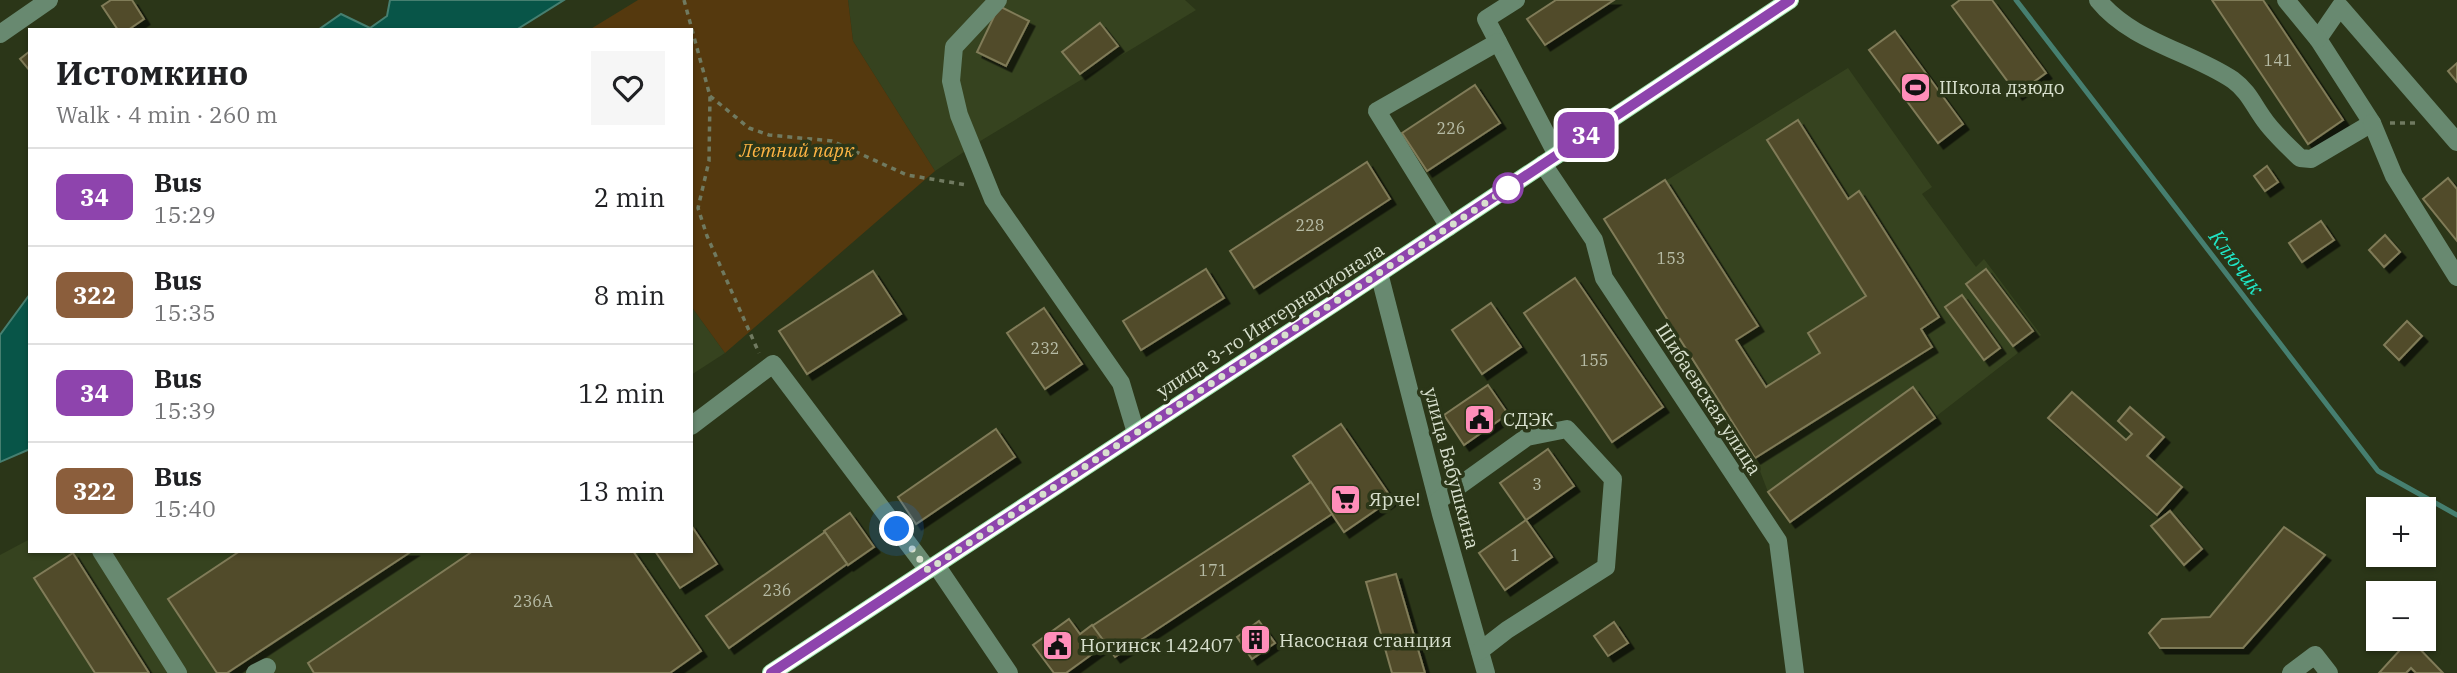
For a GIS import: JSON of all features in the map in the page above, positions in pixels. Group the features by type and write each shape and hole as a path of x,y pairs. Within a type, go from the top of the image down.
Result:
{"main road":[{"name":"улица 3-го Интернационала","path":"771,673 1790,0"}],"street":[{"path":"0,34 49,0"},
{"path":"998,0 954,47 951,81 959,115 993,199 1121,383 1136,433"},
{"path":"2098,0 2108,13 2134,30 2232,79 2249,94 2264,120 2300,158 2311,159 2372,124"},
{"path":"2286,0 2318,39 2372,124 2394,176 2457,277"},
{"name":"Шибаевская улица","path":"1508,2 1486,19 1550,159 1594,240 1604,278 1778,541 1795,673"},
{"path":"2318,39 2340,7 2457,142"},
{"path":"1449,227 1377,111 1498,42"},
{"name":"улица Бабушкина","path":"1379,273 1486,673"},
{"path":"693,425 770,367 932,567 1009,673"},
{"path":"1438,501 1527,437 1567,429 1613,478 1606,567 1507,630 1480,651"},
{"path":"102,553 178,673"},
{"path":"2291,673 2315,655 2329,673"}],"path":[{"path":"684,0 692,28"},
{"path":"693,33 710,96 709,162 698,208 707,236 770,367"},
{"path":"710,96 749,128 769,135 832,141 906,175 971,185 993,199"},
{"path":"2372,124 2440,122"}],"shaded area":[{"path":"848,0 1185,0 1196,10 935,171 853,41"},
{"path":"1848,68 1932,187 1922,194 1976,267 1984,259 2041,335 1934,418 1790,522 1768,492 1755,458 1604,219"},
{"path":"693,309 725,353 693,374"},
{"path":"28,540 28,553 637,553 702,651 669,673 0,673 0,555"}],"green space":[{"name":"Летний парк","path":"638,0 848,0 853,41 935,171 725,353 693,309 693,28 592,28"}],"water":[{"path":"390,0 564,0 519,28 370,28 387,16"},
{"path":"341,14 370,28 321,28"},
{"path":"28,297 28,450 0,462 0,335"}],"building":[{"path":"111,0 132,0 144,19 131,28 117,28 102,6"},
{"path":"1556,0 1614,0 1545,45 1527,19"},
{"path":"1960,0 1992,0 2046,73 2017,94 1952,6"},
{"path":"2212,0 2263,0 2343,120 2308,144"},
{"path":"999,6 1029,21 1006,66 977,52"},
{"path":"1100,23 1118,46 1080,74 1062,52"},
{"name":"Школа дзюдо","path":"1895,31 1963,124 1938,143 1869,50"},
{"path":"28,53 28,69 20,59"},
{"path":"2457,63 2457,82 2448,71"},
{"path":"1475,85 1500,123 1427,171 1402,133"},
{"path":"1798,120 1848,199 1859,191 1939,317 1921,329 1932,347 1755,458 1604,219 1665,180 1758,326 1736,340 1766,387 1820,353 1808,333 1866,296 1767,140"},
{"path":"1367,162 1390,199 1254,288 1230,251"},
{"path":"2267,166 2278,182 2265,191 2254,176"},
{"path":"2448,178 2457,189 2457,241 2423,199"},
{"path":"2321,221 2334,240 2302,262 2289,243"},
{"path":"2385,235 2400,252 2384,267 2369,250"},
{"path":"1206,269 1224,298 1141,350 1123,321"},
{"path":"1986,269 2033,331 2013,346 1966,284"},
{"path":"873,271 901,314 807,374 779,331"},
{"path":"1575,278 1663,407 1612,442 1524,313"},
{"path":"1962,295 2000,348 1984,360 1945,307"},
{"path":"1491,303 1521,347 1482,374 1452,330"},
{"path":"1044,308 1082,364 1045,389 1007,333"},
{"path":"2407,321 2422,336 2399,360 2384,345"},
{"path":"1488,385 1508,414 1464,445 1444,415"},
{"path":"1913,387 1935,418 1790,522 1768,492"},
{"path":"2072,392 2126,440 2132,434 2118,421 2130,407 2164,437 2147,456 2182,487 2157,515 2048,418"},
{"path":"1341,424 1392,499 1344,532 1293,456"},
{"path":"996,429 1015,457 916,524 898,497"},
{"path":"1548,449 1574,486 1526,520 1500,483"},
{"path":"1311,482 1332,514 1115,657 1092,626"},
{"path":"2170,511 2202,549 2184,565 2151,526"},
{"path":"850,513 874,547 848,565 824,531"},
{"path":"1526,520 1552,557 1505,590 1479,553"},
{"path":"2284,527 2325,555 2243,648 2160,648 2149,633 2162,619 2210,617"},
{"path":"693,528 717,564 680,588 656,553 693,553"},
{"path":"825,532 847,564 729,648 706,616"},
{"path":"73,553 149,673 95,673 34,578"},
{"path":"237,553 409,553 227,673 217,673 168,599"},
{"path":"470,553 634,553 701,651 670,673 314,673 308,663"},
{"path":"1396,574 1425,673 1392,673 1366,582"},
{"path":"1069,619 1080,634 1092,625 1106,644 1066,673 1054,673 1033,645"},
{"name":"Насосная станция","path":"1259,621 1275,643 1252,659 1237,637"},
{"path":"1614,622 1628,643 1608,656 1594,636"},
{"path":"2399,651 2422,651 2443,673 2416,673 2411,668 2406,673 2379,673"}],"waterway":[{"name":"Ключик","path":"2016,0 2378,471 2457,515"}],"bus line":[{"name":"34","path":"771,673 1790,0"}],"place":[{"name":"Школа дзюдо","path":"1916,87"},
{"name":"СДЭК","path":"1480,419"},
{"name":"Ярче!","path":"1346,499"},
{"name":"Насосная станция","path":"1256,640"},
{"name":"Ногинск 142407","path":"1057,645"}],"route":[{"path":"897,529 928,570 1508,188"}]}
